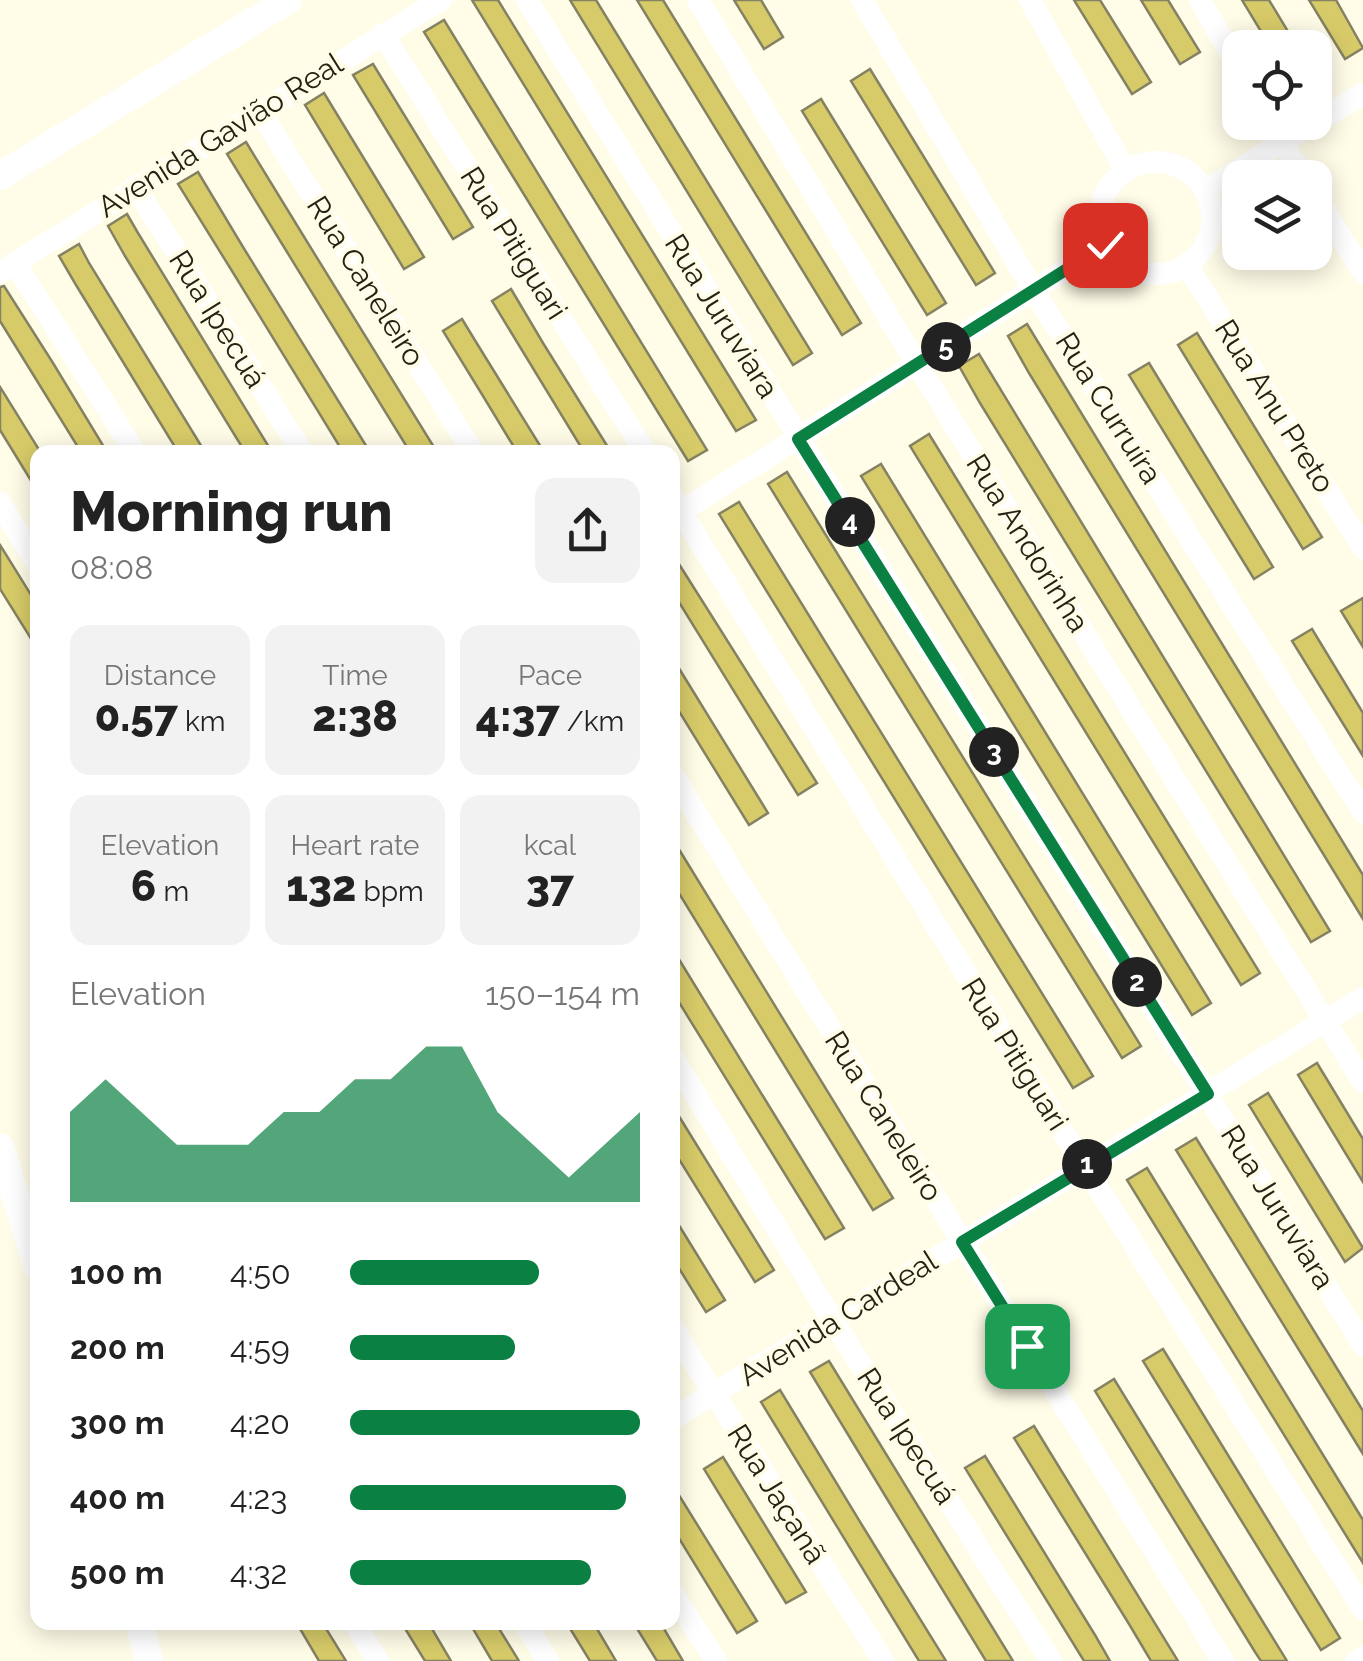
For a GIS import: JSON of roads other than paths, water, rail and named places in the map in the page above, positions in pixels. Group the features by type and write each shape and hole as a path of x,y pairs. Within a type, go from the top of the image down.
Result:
{"main road":[{"path":"0,176 288,0"},
{"path":"0,1147 30,1243"},
{"path":"141,1630 149,1661"}],"street":[{"name":"Avenida Gavião Real","path":"8,268 441,0"},
{"name":"Rua Juruviara","path":"527,0 1363,1345"},
{"name":"Rua Andorinha","path":"698,0 918,366 1363,1082"},
{"name":"Rua Curruíra","path":"862,0 1034,291 1363,812"},
{"path":"1030,0 1125,170"},
{"path":"1200,0 1222,38"},
{"name":"Rua Pitiguari","path":"383,34 641,445"},
{"path":"1332,112 1363,94"},
{"name":"Rua Caneleiro","path":"259,110 468,445"},
{"path":"1205,191 1266,140"},
{"path":"1142,163 1178,166 1205,191 1211,206 1208,239 1187,265 1167,274 1145,274 1125,266 1105,245 1099,216 1102,198 1125,170 1142,163"},
{"name":"Rua Ipecuá","path":"135,186 298,445"},
{"path":"1332,222 1363,272"},
{"path":"680,506 918,366 1105,245"},
{"name":"Rua Anu Preto","path":"1187,265 1363,548"},
{"path":"8,268 130,445"},
{"path":"0,504 30,552"},
{"name":"Rua Pitiguari","path":"680,514 1363,1609"},
{"name":"Rua Caneleiro","path":"680,787 1223,1661"},
{"name":"Avenida Cardeal","path":"680,1415 1363,998"},
{"name":"Rua Ipecuá","path":"680,1069 833,1321 1051,1661"},
{"name":"Rua Jaçanã","path":"680,1340 883,1661"},
{"path":"680,1605 716,1661"},
{"path":"359,1630 378,1661"},
{"path":"529,1630 548,1661"},
{"path":"1356,1661 1363,1657"}]}
